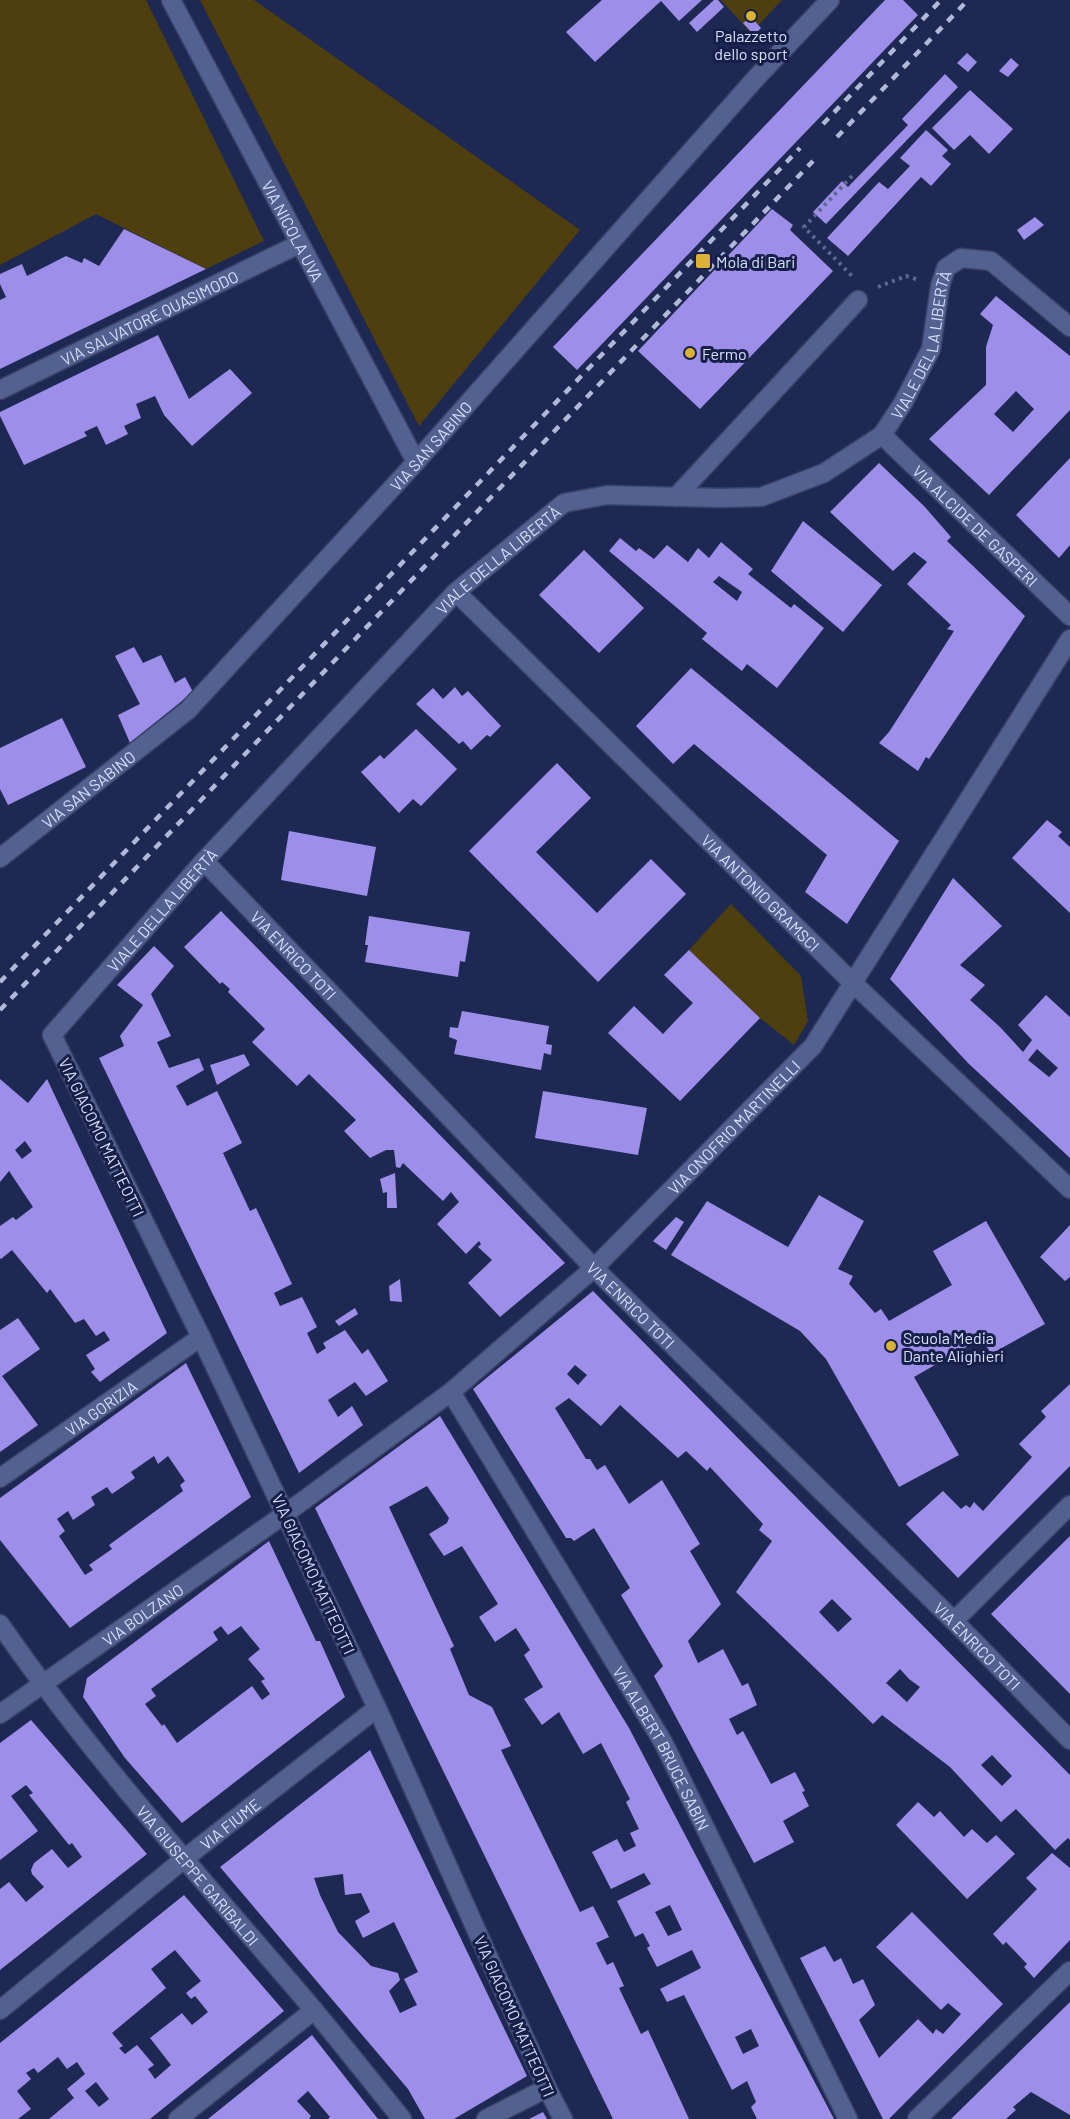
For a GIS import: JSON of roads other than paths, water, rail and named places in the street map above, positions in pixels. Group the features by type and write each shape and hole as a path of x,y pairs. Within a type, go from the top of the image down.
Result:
{"street":[{"name":"VIA NICOLA UVA","path":"171,0 416,462"},
{"name":"VIA SAN SABINO","path":"0,858 188,710 416,462 756,78 830,0"},
{"name":"VIA SALVATORE QUASIMODO","path":"0,390 299,244"},
{"name":"VIALE DELLA LIBERTÀ","path":"52,1035 204,861 456,592 564,503 607,495 761,496 824,473 882,435 903,403 931,349 940,286 946,268 961,258 991,261 1070,327"},
{"path":"676,497 862,296"},
{"name":"VIA ALCIDE DE GASPERI","path":"882,435 1070,616"},
{"name":"VIA ANTONIO GRAMSCI","path":"456,592 853,983 1070,1189"},
{"name":"VIA ONOFRIO MARTINELLI","path":"285,1514 451,1392 594,1268 813,1046 1070,639"},
{"name":"VIA ENRICO TOTI","path":"204,861 594,1268 954,1621 1070,1740"},
{"name":"VIA GIACOMO MATTEOTTI","path":"52,1035 201,1337 377,1708 562,2119"},
{"name":"VIA GORIZIA","path":"0,1478 201,1337"},
{"name":"VIA ALBERT BRUCE SABIN","path":"451,1392 663,1742 848,2119"},
{"path":"954,1621 1070,1505"},
{"name":"VIA BOLZANO","path":"0,1714 41,1683 285,1514"},
{"name":"VIA GIUSEPPE GARIBALDI","path":"0,1624 41,1683 184,1860 314,2010 402,2119"},
{"name":"VIA FIUME","path":"0,2010 184,1860 377,1708"},
{"path":"917,2119 1070,1971"},
{"path":"178,2119 314,2010"},
{"path":"486,2119 547,2088"}],"railway":[{"path":"823,124 941,0"},
{"path":"837,137 968,0"},
{"path":"0,982 800,148"},
{"path":"0,1010 813,161"}],"place":[{"name":"Palazzetto dello sport","path":"751,16"},
{"name":"Mola di Bari","path":"703,261"},
{"name":"Fermo","path":"690,353"},
{"name":"Scuola Media Dante Alighieri","path":"891,1346"}]}
